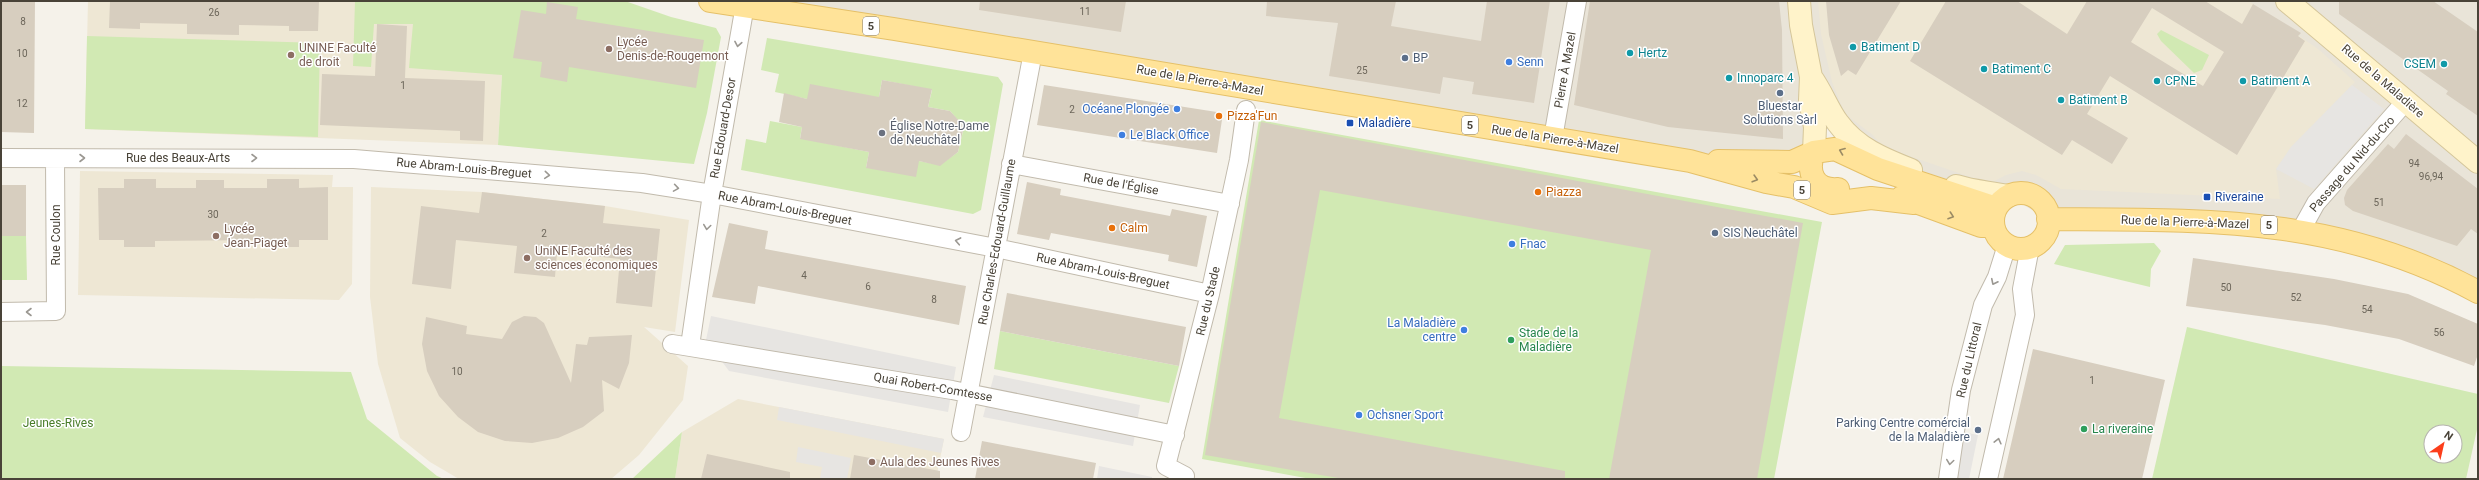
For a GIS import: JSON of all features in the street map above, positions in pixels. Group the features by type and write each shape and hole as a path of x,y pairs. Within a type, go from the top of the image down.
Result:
{"main road":[{"name":"Rue de la Pierre-à-Mazel","path":"710,1 745,5 1033,52 1690,161 1766,182 1794,187 1832,203 1871,198 1914,203"},
{"name":"Rue de la Pierre-à-Mazel","path":"1690,161 1792,162 1814,152 1826,149 1840,150 1862,163 1999,210"},
{"name":"Rue de la Pierre-à-Mazel","path":"1814,152 1810,162 1811,174 1821,186 1832,189 1862,185 1884,187 1914,203 1980,226 1999,210"},
{"path":"2023,194 2037,198 2046,210 2048,219 2046,232 2042,239 2030,247 2017,249 2007,245 1996,233 1999,210 2023,194"},
{"name":"Rue de la Pierre-à-Mazel","path":"2048,219 2232,222 2301,230 2393,254 2428,268 2478,292"}],"street":[{"name":"Pierre À Mazel","path":"1553,138 1577,1"},
{"path":"1799,1 1801,25 1811,77 1810,100 1815,127 1814,152"},
{"name":"Rue de la Maladière","path":"2287,1 2478,162"},
{"name":"Rue Edouard-Desor","path":"690,346 712,194 745,5"},
{"name":"Rue Charles-Edouard-Guillaume","path":"960,432 969,394 1033,52"},
{"path":"1811,77 1824,96 1838,123 1858,144 1876,155 1948,183 1980,193 1990,192 1999,210"},
{"name":"Passage du Nid-du-Cro","path":"2301,230 2316,203 2406,101"},
{"name":"Rue du Stade","path":"1184,479 1185,476 1166,466 1210,294 1230,204 1246,110"},
{"name":"Rue des Beaux-Arts","path":"1,158 354,158"},
{"name":"Rue Coulon","path":"1,312 56,311 55,158"},
{"name":"Rue Abram-Louis-Breguet","path":"354,158 642,183 712,194 996,248 1210,294"},
{"name":"Rue de l'Église","path":"1011,164 1230,204"},
{"path":"1899,176 1948,183"},
{"name":"Rue du Littoral","path":"1948,479 1961,390 1982,304 1997,277 2007,245"},
{"path":"1988,479 2025,315 2022,289 2030,247"},
{"name":"Quai Robert-Comtesse","path":"672,344 969,394 1175,435"}],"shaded area":[{"name":"UNINE Faculté de droit","path":"88,1 473,1 502,75 498,145 85,129"},
{"path":"717,1 2478,1 2478,292 2358,243 2048,219 2008,196 1981,193 1882,159 1831,111 1814,152 1690,161"},
{"path":"1818,1 2249,1 2318,49 2355,82 2291,147 2276,169 2280,199 2061,189 2036,175 2022,171 2006,175 1994,181 1982,181 1883,147 1873,135 1845,114 1832,82 1821,34"},
{"path":"2352,85 2384,109 2314,189 2276,169 2291,147"},
{"name":"Lycée Jean-Piaget","path":"80,171 333,175 332,187 353,187 352,284 339,300 78,295"},
{"path":"371,187 482,192 605,206 689,220 675,332 644,327 688,366 683,400 639,455 611,479 459,479 430,462 400,438 378,364 370,297"},
{"path":"711,316 956,367 948,412 729,371 706,340"},
{"path":"994,375 1140,405 1133,446 983,417"},
{"path":"738,399 944,439 936,479 675,479 682,432"},
{"path":"779,407 944,439 941,453 777,420"},
{"path":"1963,432 1978,435 1969,479 1953,479"},
{"path":"798,447 851,458 847,479 820,479 822,467 796,462"},
{"path":"1099,466 1152,477 1152,479 1097,479"}],"green space":[{"path":"355,1 625,1 671,17 716,28 721,37 707,113 694,164 498,145 502,75 409,68 413,24 374,24 371,67 353,66"},
{"path":"2161,30 2209,55 2202,70 2194,73 2161,41 2157,34"},
{"path":"87,36 320,43 318,137 85,129"},
{"path":"767,38 998,77 1003,84 981,210 973,214 741,170 746,139 766,143 770,121 802,127 800,138 869,152 866,168 919,161 940,165 958,152 964,127 950,111 928,107 932,90 882,80 879,97 807,99 775,92 779,74 761,70"},
{"name":"Stade de la Maladière","path":"1259,120 1822,222 1774,479 1311,479 1202,459"},
{"path":"1,236 26,236 27,280 1,280"},
{"path":"2154,243 2161,251 2151,269 2150,287 2054,264 2065,245"},
{"path":"2187,327 2478,394 2478,425 2466,479 2152,479"},
{"path":"1000,331 1179,366 1169,403 994,369"},
{"name":"Jeunes-Rives","path":"1,366 351,372 367,419 437,476 444,479 1,479"},
{"path":"682,432 675,479 632,479"}],"building":[{"path":"1,1 35,1 34,133 1,132"},
{"name":"UNINE Faculté de droit","path":"110,1 319,1 318,31 289,31 289,26 239,25 239,35 187,34 187,24 140,23 140,29 109,28"},
{"path":"980,1 1126,1 1121,32 979,10"},
{"path":"1267,1 1396,1 1391,26 1481,41 1487,1 1550,1 1534,103 1472,94 1474,82 1443,77 1440,94 1329,76 1338,23 1266,16"},
{"path":"1590,1 1779,1 1782,30 1783,139 1668,127 1574,105"},
{"name":"Batiment D","path":"1826,1 1901,1 1856,75 1848,70 1841,76 1829,35"},
{"path":"1946,1 2017,1 2067,34 2087,1 2205,1 2242,24 2253,4 2301,33 2298,36 2305,41 2237,155 2110,76 2087,114 2128,138 2112,164 2072,140 2062,155 1910,61","holes":["2152,8 2224,52 2203,86 2131,42"]},
{"name":"CSEM","path":"2339,1 2433,1 2478,32 2478,116 2446,94 2448,91 2339,14"},
{"name":"Lycée Denis-de-Rougemont","path":"547,2 578,7 576,19 704,40 696,88 569,67 567,82 540,77 542,62 513,58 521,10 546,14"},
{"name":"UNINE Faculté de droit","path":"377,24 407,26 405,78 485,81 483,141 460,140 460,131 320,125 322,74 375,76"},
{"name":"Église Notre-Dame de Neuchâtel","path":"882,80 932,89 928,107 950,111 964,126 958,152 940,166 919,161 916,177 866,168 869,152 800,139 802,127 779,122 784,93 807,99 810,84 879,97"},
{"path":"1044,85 1223,113 1217,153 1037,125"},
{"path":"1261,122 1803,223 1757,479 1609,479 1651,250 1320,190 1279,418 1565,471 1565,479 1344,479 1205,455"},
{"path":"2406,134 2478,189 2478,234 2471,229 2457,246 2353,211 2345,205 2344,198 2347,190 2388,144 2394,149"},
{"path":"124,179 156,179 156,188 196,188 196,180 224,180 224,188 267,188 267,179 299,179 299,188 328,187 328,240 299,240 299,247 268,247 268,240 155,241 155,247 124,247 124,240 99,240 98,188 124,188"},
{"path":"1027,182 1061,189 1060,195 1170,216 1172,209 1207,216 1197,267 1168,261 1169,255 1051,233 1049,240 1017,234"},
{"path":"1,185 26,185 26,236 1,236"},
{"name":"UniNE Faculté des sciences économiques","path":"482,192 605,206 603,223 660,229 652,307 616,303 620,259 557,252 555,277 514,273 517,246 456,240 451,289 412,284 421,206 479,213"},
{"path":"729,223 768,231 765,249 966,286 959,325 758,286 755,304 712,297"},
{"path":"2193,258 2334,279 2408,294 2478,324 2478,354 2474,366 2399,339 2325,325 2186,306"},
{"path":"1007,293 1186,327 1179,366 1000,331"},
{"path":"524,316 536,317 544,323 571,383 576,344 587,345 589,337 632,335 629,363 619,389 602,380 604,411 583,427 558,438 532,443 505,441 478,432 458,417 439,396 427,371 422,344 426,317 467,326 466,334 502,339 512,322"},
{"name":"La riveraine","path":"2033,349 2165,380 2142,479 2003,479"},
{"path":"982,441 1096,463 1093,479 975,479"},
{"path":"707,454 790,472 790,479 701,479"},
{"name":"Aula des Jeunes Rives","path":"854,455 940,471 940,479 850,479"}],"place":[{"name":"Batiment D","path":"1853,47"},
{"name":"Lycée Denis-de-Rougemont","path":"609,49"},
{"name":"Hertz","path":"1630,53"},
{"name":"UNINE Faculté de droit","path":"291,55"},
{"name":"BP","path":"1405,58"},
{"name":"Senn","path":"1509,62"},
{"name":"CSEM","path":"2444,64"},
{"name":"Batiment C","path":"1984,69"},
{"name":"Innoparc 4","path":"1729,78"},
{"name":"CPNE","path":"2157,81"},
{"name":"Batiment A","path":"2243,81"},
{"name":"Bluestar Solutions Sàrl","path":"1780,93"},
{"name":"Batiment B","path":"2061,100"},
{"name":"Océane Plongée","path":"1177,109"},
{"name":"Pizza'Fun","path":"1219,116"},
{"name":"Maladière","path":"1350,123"},
{"name":"Église Notre-Dame de Neuchâtel","path":"882,133"},
{"name":"Le Black Office","path":"1122,135"},
{"name":"Piazza","path":"1538,192"},
{"name":"Riveraine","path":"2207,197"},
{"name":"Calm","path":"1112,228"},
{"name":"SIS Neuchâtel","path":"1715,233"},
{"name":"Lycée Jean-Piaget","path":"216,236"},
{"name":"Fnac","path":"1512,244"},
{"name":"UniNE Faculté des sciences économiques","path":"527,258"},
{"name":"La Maladière centre","path":"1464,330"},
{"name":"Stade de la Maladière","path":"1511,340"},
{"name":"Ochsner Sport","path":"1359,415"},
{"name":"La riveraine","path":"2084,429"},
{"name":"Parking Centre comércial de la Maladière","path":"1978,430"},
{"name":"Aula des Jeunes Rives","path":"872,462"}]}
